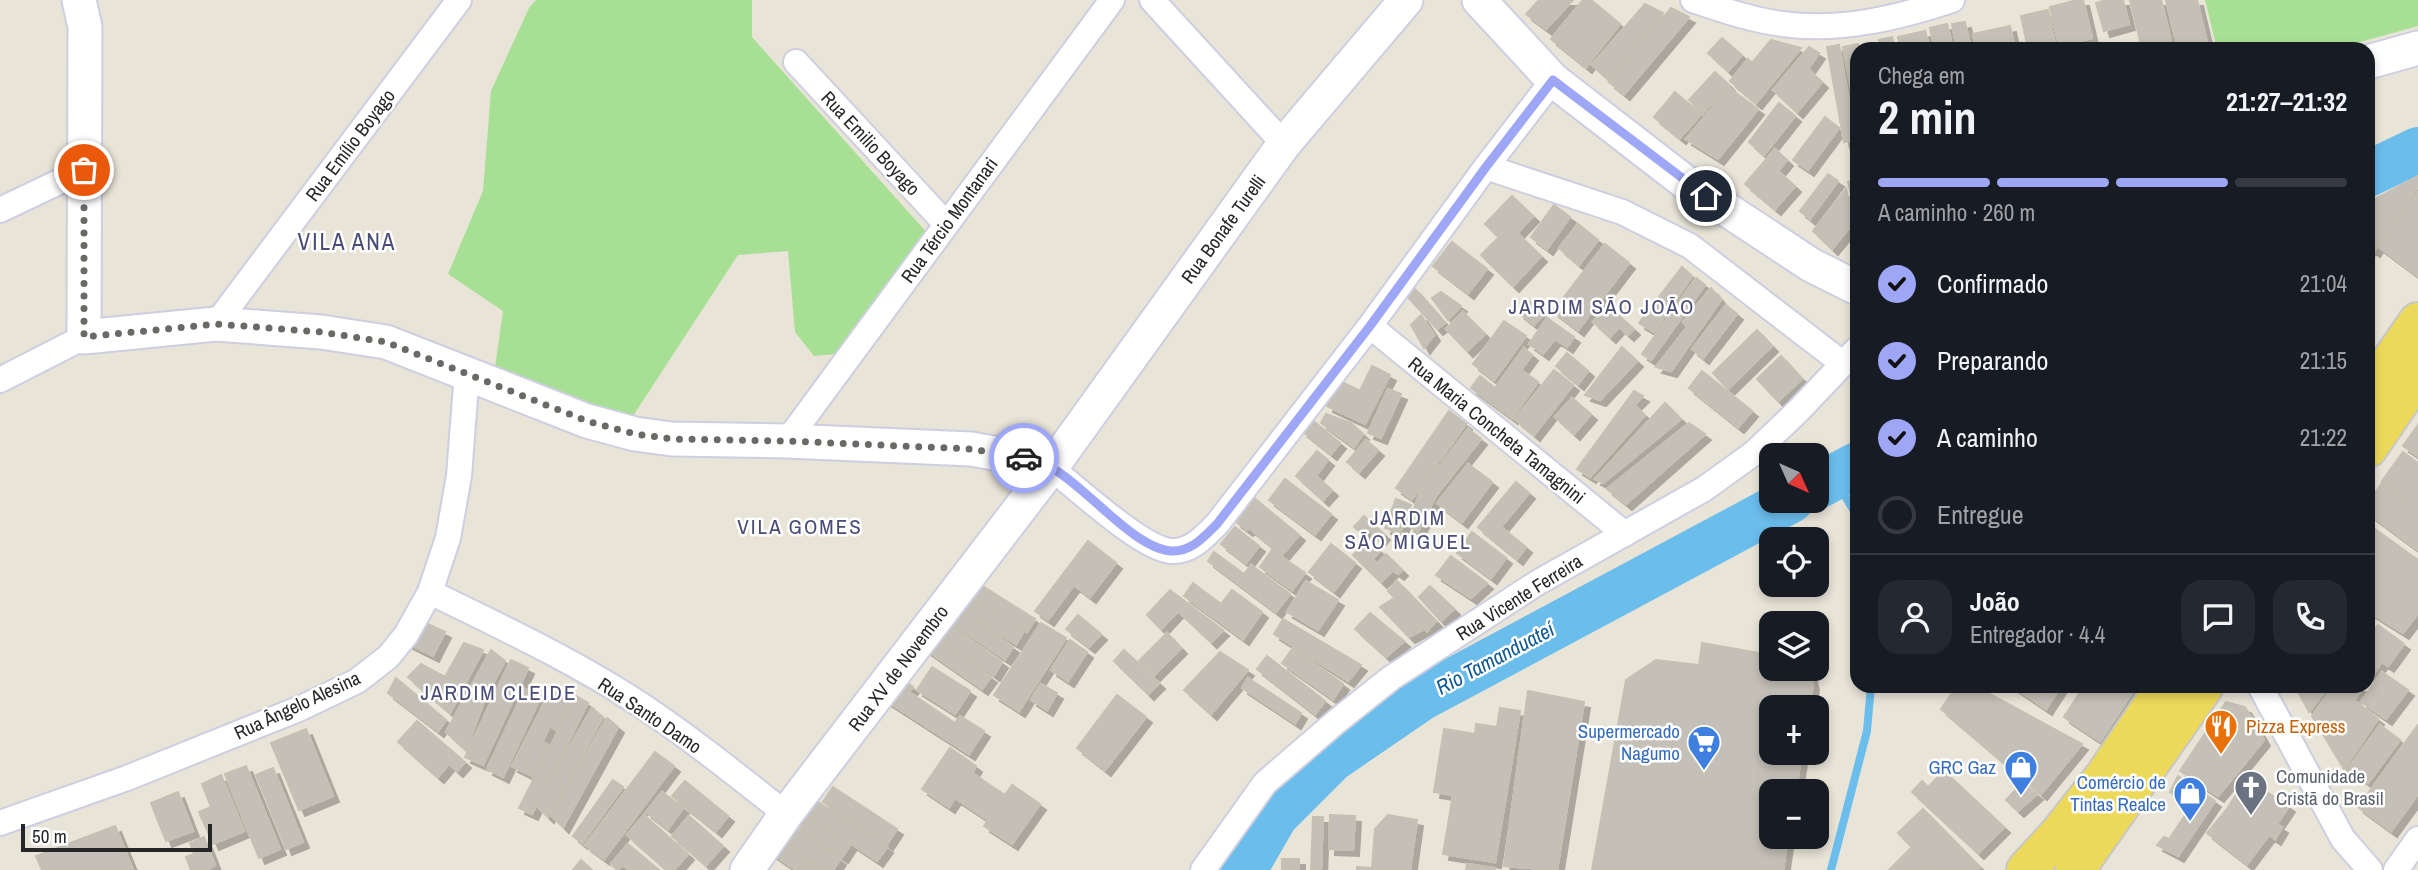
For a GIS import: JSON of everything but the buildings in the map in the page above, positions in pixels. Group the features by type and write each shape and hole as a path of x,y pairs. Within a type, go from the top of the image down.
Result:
{"main road":[{"path":"2375,384 2418,321"},
{"path":"2375,437 2418,374"},
{"path":"2026,870 2059,834 2104,777 2161,693"},
{"path":"2075,870 2199,693"}],"street":[{"path":"79,0 85,27 84,337"},
{"name":"Rua Emílio Boyago","path":"216,324 459,0"},
{"name":"Rua Tércio Montanari","path":"787,441 1112,0"},
{"path":"1152,0 1284,144"},
{"name":"Rua Bonafe Turelli","path":"1051,468 1284,144 1406,0"},
{"path":"1479,0 1553,80 1685,182 1811,265 1850,284"},
{"path":"1693,0 1740,15 1783,24 1812,26 1859,25 1913,13 1952,0"},
{"path":"2375,60 2418,48"},
{"name":"Rua Emilio Boyago","path":"796,62 946,224"},
{"path":"0,380 84,337 216,324 321,332 386,342 587,421 635,434 672,439 971,449 1028,459 1051,468 1139,537 1158,548 1172,551 1184,549 1200,542 1217,524 1370,326 1553,80"},
{"path":"1486,167 1622,212 1690,246 1849,356"},
{"path":"0,210 84,170"},
{"name":"Rua Maria Concheta Tamagnini","path":"1370,326 1625,534"},
{"name":"Rua Vicente Ferreira","path":"1203,870 1265,783 1337,720 1391,678 1537,583 1704,489 1754,453 1800,410 1849,356"},
{"name":"Rua Ângelo Alesina","path":"0,823 127,778 301,708 357,681 388,657 406,635 430,592 448,538 459,476 467,372"},
{"name":"Rua XV de Novembro","path":"747,870 786,814 1051,468"},
{"name":"Rua Santo Damo","path":"430,592 582,670 640,704 693,741 786,814"},
{"path":"2264,693 2343,839 2370,870"},
{"path":"2343,839 2345,870"},
{"path":"2396,870 2418,839"}],"green space":[{"path":"536,0 752,0 752,37 928,234 849,353 814,356 795,332 788,251 738,255 631,419 495,367 503,311 448,274 483,191 491,91 529,8"},
{"path":"2205,0 2418,0 2418,26 2360,42 2215,42"}],"waterway":[{"name":"Rio Tamanduateí","path":"2375,171 2418,150"},
{"name":"Rio Tamanduateí","path":"1829,480 1850,469"},
{"path":"1834,478 1850,504"},
{"name":"Rio Tamanduateí","path":"1244,870 1275,816 1332,759 1421,698 1767,513"},
{"path":"1831,870 1867,731 1870,693"}],"way so far":[{"path":"84,170 84,337 216,324 321,332 386,342 587,421 635,434 672,439 971,449 1024,458"}],"place":[{"name":"Pizza Express","path":"2221,756"},
{"name":"Supermercado Nagumo","path":"1704,772"},
{"name":"GRC Gaz","path":"2021,797"},
{"name":"Comunidade Cristã do Brasil","path":"2251,817"},
{"name":"Comércio de Tintas Realce","path":"2190,823"}],"district":[{"name":"VILA ANA","path":"347,241"},
{"name":"JARDIM SÃO JOÃO","path":"1602,306"},
{"name":"VILA GOMES","path":"800,526"},
{"name":"JARDIM SÃO MIGUEL","path":"1408,529"},
{"name":"JARDIM CLEIDE","path":"499,692"}],"route":[{"path":"1024,458 1051,468 1139,537 1158,548 1172,551 1200,542 1217,524 1370,326 1553,80 1706,196"}]}
